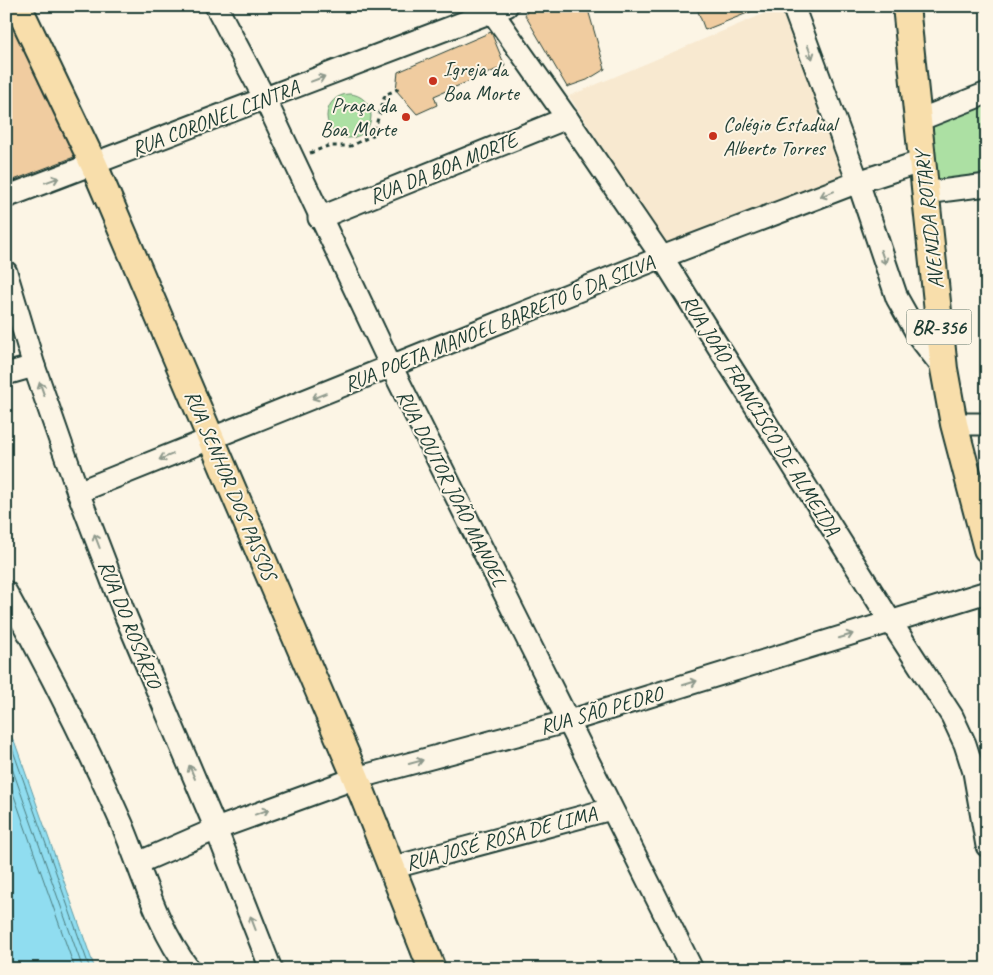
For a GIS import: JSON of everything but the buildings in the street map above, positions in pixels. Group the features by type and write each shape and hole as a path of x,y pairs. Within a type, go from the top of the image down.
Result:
{"main road":[{"name":"RUA SENHOR DOS PASSOS","path":"18,6 94,165 356,778 432,969"},
{"name":"AVENIDA ROTARY","path":"906,6 944,368 954,424 987,548"}],"street":[{"name":"RUA DOUTOR JOÃO MANOEL","path":"216,6 264,100 391,366 692,969"},
{"path":"793,6 858,182 897,298 919,336 944,368"},
{"name":"RUA CORONEL CINTRA","path":"6,197 264,100 496,8"},
{"name":"RUA JOÃO FRANCISCO DE ALMEIDA","path":"496,8 567,118 662,257 952,716 974,772 987,846"},
{"path":"919,120 987,93"},
{"name":"RUA DA BOA MORTE","path":"319,218 567,118"},
{"name":"RUA POETA MANOEL BARRETO G DA SILVA","path":"78,492 662,257 858,182 923,161"},
{"path":"925,193 987,184"},
{"name":"RUA DO ROSÁRIO","path":"6,272 34,366 78,492 124,612 216,829 270,969"},
{"path":"6,374 34,366"},
{"path":"954,424 987,424"},
{"path":"6,592 82,739 164,926 179,956 189,969"},
{"name":"RUA SÃO PEDRO","path":"138,863 216,829 356,778 569,721 987,592"},
{"name":"RUA JOSÉ ROSA DE LIMA","path":"391,868 611,809"}],"path":[{"path":"293,160 328,146 351,146 373,135 385,95 400,88"}],"shaded area":[{"name":"Colégio Estadual Alberto Torres","path":"780,7 847,176 667,247 569,96"}],"green space":[{"path":"349,94 361,98 367,104 371,116 367,128 361,134 349,138 337,134 331,128 327,116 331,104 337,98"},
{"path":"987,102 987,183 927,189 921,127"}],"water":[{"path":"6,729 15,743 95,969 6,969"}],"place":[{"name":"Igreja da Boa Morte","path":"433,81"},
{"name":"Praça da Boa Morte","path":"406,117"},
{"name":"Colégio Estadual Alberto Torres","path":"713,136"}]}
